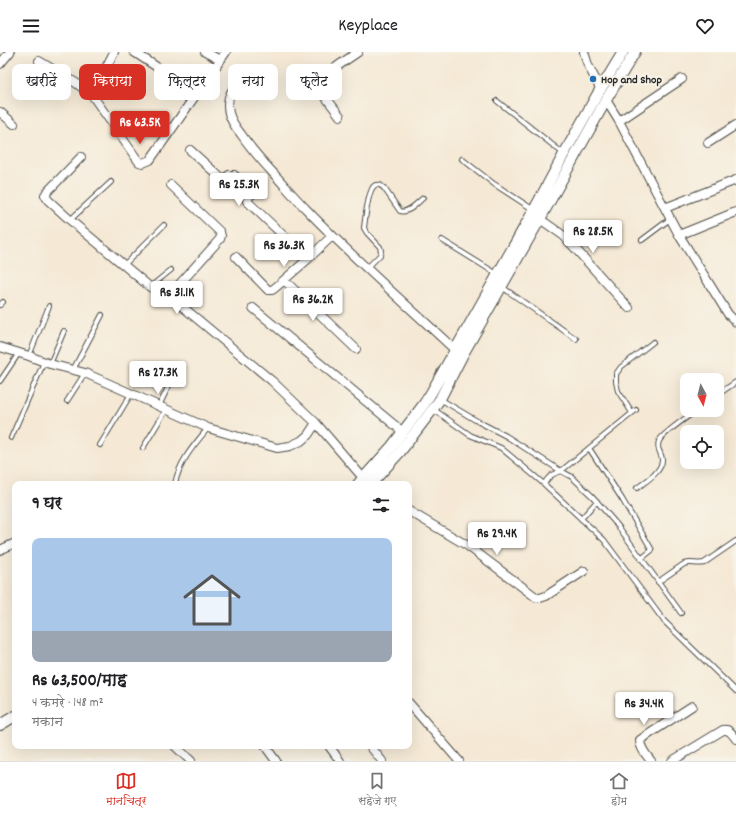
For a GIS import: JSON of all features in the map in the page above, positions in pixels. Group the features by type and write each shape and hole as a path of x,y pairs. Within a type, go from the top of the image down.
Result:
{"street":[{"path":"0,64 10,52"},
{"path":"108,64 114,52"},
{"path":"134,52 154,65"},
{"path":"206,52 220,60"},
{"path":"96,100 139,162 143,163 150,160 226,52"},
{"path":"340,116 318,87 318,82 358,52"},
{"path":"584,52 588,64 601,90"},
{"path":"435,396 455,350 564,154 623,52"},
{"path":"365,481 400,452 463,354 606,100 635,52"},
{"path":"39,61 79,85"},
{"path":"619,121 682,79"},
{"path":"228,100 229,113 233,123 257,156 332,236 455,350"},
{"path":"606,100 619,121 670,219 728,314 736,322"},
{"path":"0,112 14,124"},
{"path":"708,143 736,125"},
{"path":"190,150 222,179 226,179 229,175 234,175 250,190 252,194 247,201 308,259"},
{"path":"80,157 46,192 45,195 48,200 150,287 178,303 272,381 316,423 363,481"},
{"path":"665,208 736,180"},
{"path":"168,296 220,239 221,236 220,232 171,185"},
{"path":"680,235 736,212"},
{"path":"540,219 564,236 629,308"},
{"path":"236,257 268,290 272,290 332,236"},
{"path":"284,280 356,349"},
{"path":"253,308 403,432"},
{"path":"0,347 47,363 85,373 208,428 277,448 290,446 301,440 308,435 316,423"},
{"path":"365,481 403,432 429,406"},
{"path":"412,513 468,546 537,598 546,596 584,571"},
{"path":"0,550 12,544"},
{"path":"412,706 459,761"},
{"path":"651,761 642,748 640,740 692,706"},
{"path":"0,725 12,718"},
{"path":"672,761 723,730 729,730 736,739"},
{"path":"178,749 191,761"},
{"path":"267,749 276,761"},
{"path":"331,749 340,761"},
{"path":"372,749 382,761"}],"lane":[{"path":"497,101 564,154"},
{"path":"462,159 494,184 534,210"},
{"path":"70,220 111,182"},
{"path":"367,268 380,255 381,251 380,247 364,228 370,193 373,187 380,185 400,211 403,212 407,211 423,198"},
{"path":"642,240 670,219"},
{"path":"124,265 164,226"},
{"path":"442,240 498,275"},
{"path":"150,287 171,270"},
{"path":"502,286 576,339"},
{"path":"29,356 49,306"},
{"path":"74,370 102,315"},
{"path":"12,438 47,363 64,331"},
{"path":"544,484 552,474 561,471 634,411 618,391 616,374 621,367 654,342"},
{"path":"0,382 19,353"},
{"path":"143,448 162,408 176,371"},
{"path":"67,401 85,373"},
{"path":"724,390 736,382"},
{"path":"100,445 131,394"},
{"path":"435,396 476,421 506,436 572,477 597,501 618,526 681,613"},
{"path":"429,406 470,435 501,448 544,484 604,540 664,621 736,691"},
{"path":"637,488 654,475 661,465 662,459 658,448 660,440 688,417"},
{"path":"176,481 182,464 192,448 208,428"},
{"path":"589,448 622,499 652,550 641,559"},
{"path":"581,519 597,501"},
{"path":"658,582 684,564 704,563 736,542"}],"place":[{"name":"Hop and Shop","path":"593,79"}]}
